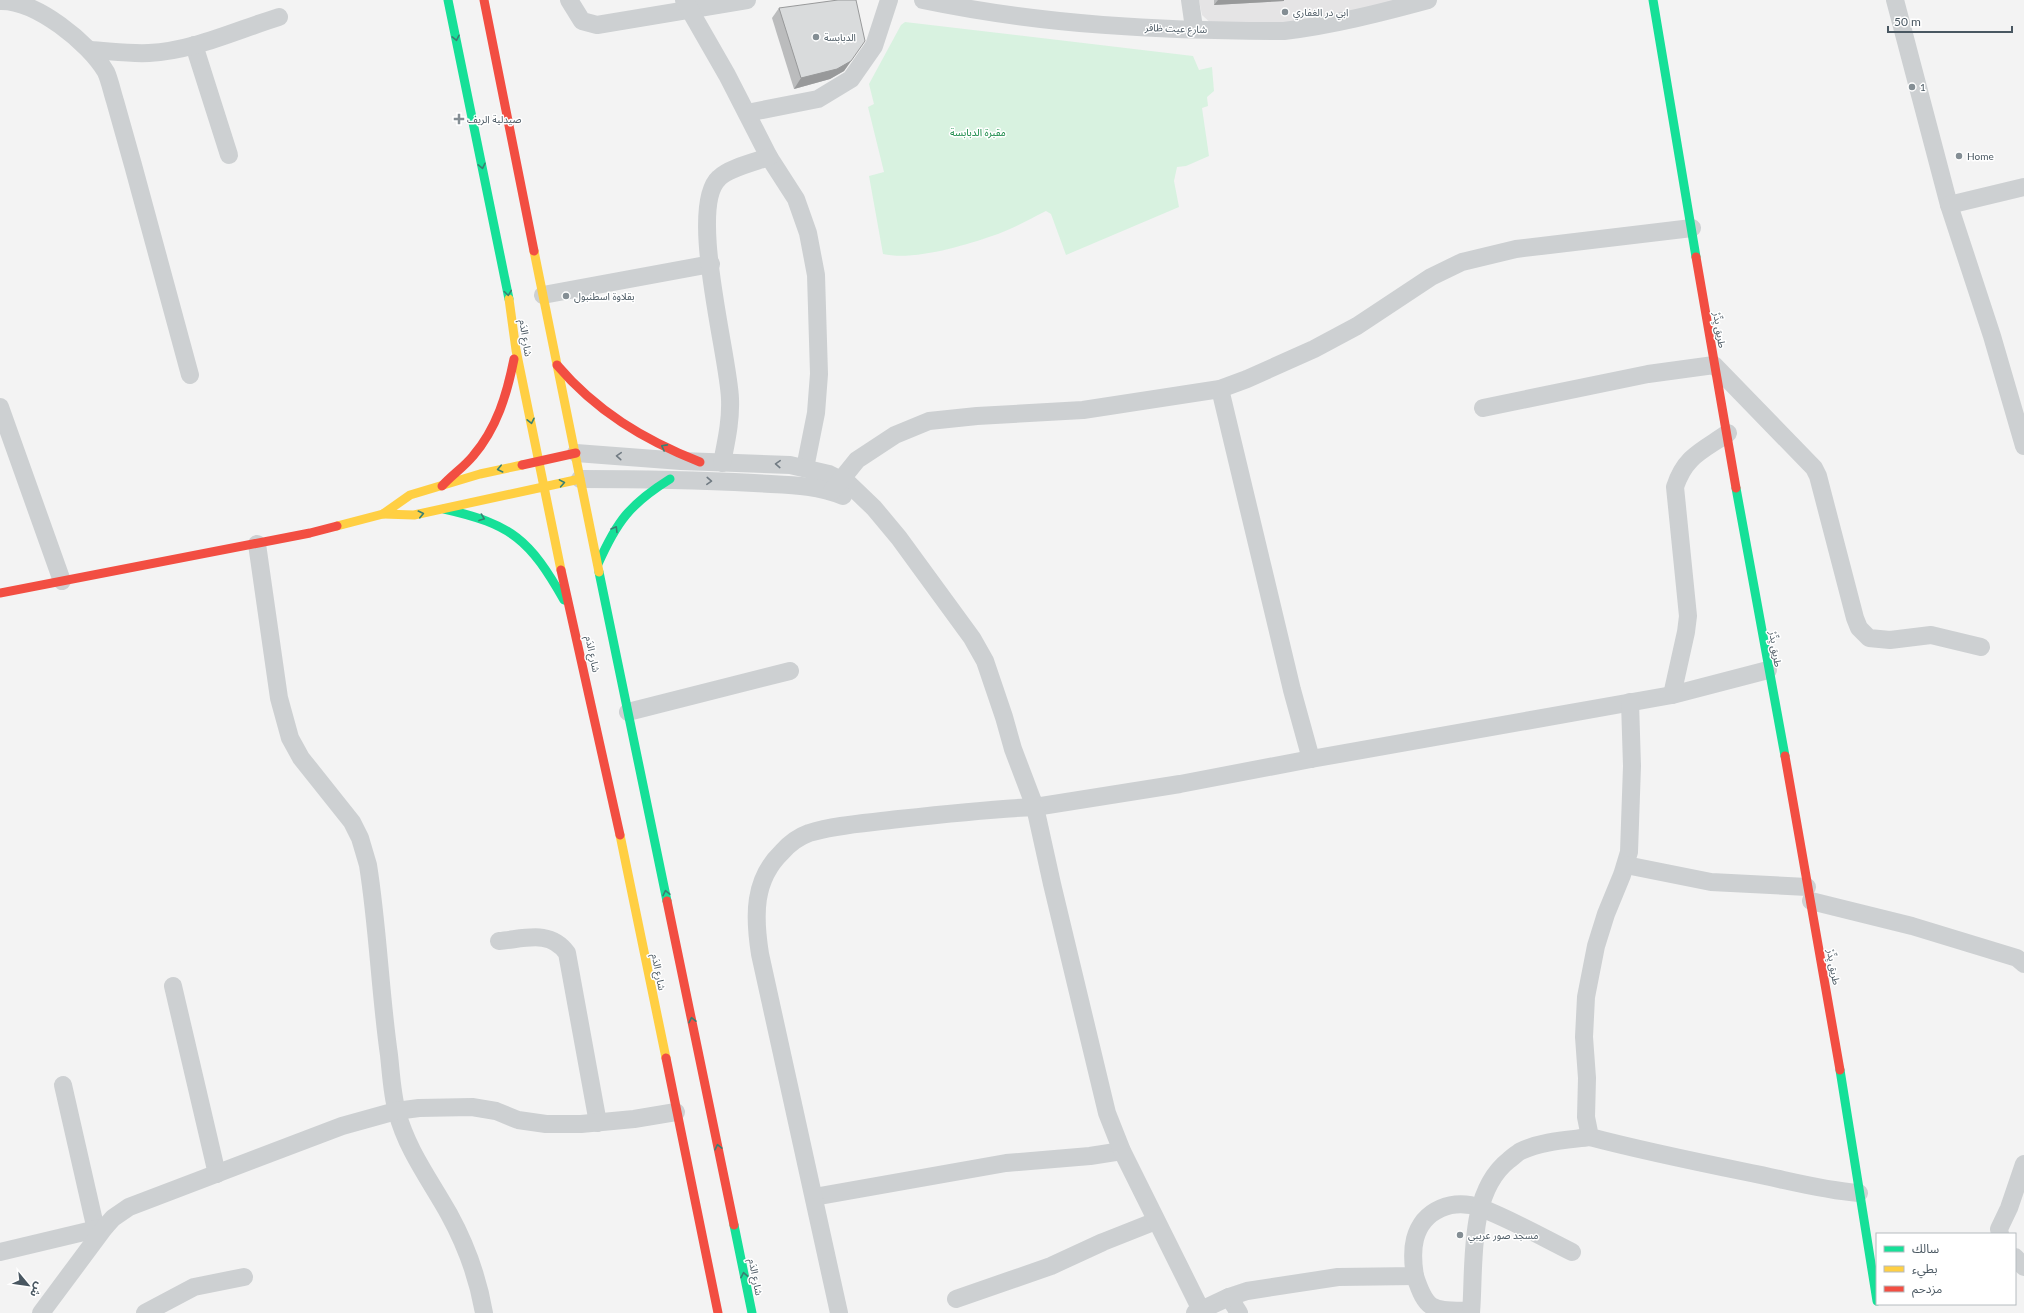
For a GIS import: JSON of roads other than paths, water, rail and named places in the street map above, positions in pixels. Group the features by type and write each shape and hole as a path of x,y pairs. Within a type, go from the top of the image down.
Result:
{"main road":[{"name":"شارع الدَم","path":"448,0 507,286 516,350 543,486 573,615 622,843 718,1313"},
{"name":"شارع الدَم","path":"484,0 580,479 752,1313"},
{"name":"طريق يِدِّرْ","path":"1653,0 1714,365 1728,433 1768,670 1809,894 1876,1292"},
{"path":"442,486 472,457 497,421 509,386 516,350"},
{"path":"557,364 588,398 618,421 675,453 700,462"},
{"path":"383,514 410,495 480,474 538,460 576,453"},
{"path":"0,593 323,531 383,514 414,515 580,479"},
{"path":"598,564 613,531 627,510 644,495 670,479"},
{"path":"444,509 482,518 520,539 534,552 573,615"}],"street":[{"path":"0,1 6,0 23,3 41,12 75,35 90,50 106,73 130,153 190,375"},
{"path":"569,0 582,21 597,25 687,5 747,0"},
{"path":"747,113 818,99 851,79 874,46 889,0"},
{"name":"شارع عيت ظافر","path":"926,0 1021,17 1075,23 1128,27 1284,31 1308,28 1374,14 1428,0"},
{"path":"1190,0 1194,28"},
{"path":"1896,0 1949,204 1992,336 2024,446"},
{"path":"687,5 747,113 769,157 799,206 808,233 816,275 819,374 816,413 805,468"},
{"path":"90,50 149,53 194,45 279,16"},
{"path":"194,45 229,155"},
{"path":"722,463 728,427 730,398 716,313 706,232 708,207 718,178 724,174 769,157"},
{"path":"1949,204 2024,187"},
{"path":"580,479 670,479 814,487 837,485 857,460 895,435 928,421 977,416 1083,410 1220,388 1247,379 1314,349 1357,326 1431,277 1462,262 1516,249 1692,228"},
{"path":"543,295 711,264"},
{"path":"1483,408 1648,374 1714,365 1814,468 1818,476 1855,618 1859,628 1869,638 1890,640 1931,636 1981,646"},
{"path":"1220,388 1292,690 1311,759"},
{"path":"0,407 62,581"},
{"path":"1672,695 1686,632 1688,616 1675,486 1680,471 1688,461 1728,433"},
{"path":"576,453 700,462 772,464 805,468 837,485 874,508 950,606 985,661 1013,749 1035,807 1107,1113 1122,1151 1198,1311 1229,1297 1247,1291 1338,1277 1414,1276"},
{"path":"257,544 279,698 288,733 301,758 352,822 360,838 368,865 396,1111 406,1139 418,1164 449,1213 462,1239 474,1269 484,1313"},
{"path":"838,1313 814,1197 795,1120 757,938 756,906 758,893 766,870 796,839 809,833 848,825 1035,807 1180,784 1311,759 1672,695 1768,670"},
{"path":"628,712 790,671"},
{"path":"1590,1137 1586,1118 1587,1078 1584,1037 1586,996 1596,946 1604,920 1626,865 1629,852 1632,766 1630,702"},
{"path":"1626,865 1711,882 1809,894 2022,958"},
{"path":"499,941 542,937 550,938 560,943 567,953 598,1123"},
{"path":"173,986 217,1174"},
{"path":"49,1309 100,1228 64,1084"},
{"path":"0,1252 100,1228 129,1207 342,1126 396,1111 419,1108 488,1108 518,1120 546,1124 598,1123 676,1112"},
{"path":"1572,1252 1480,1208 1460,1205 1442,1207 1433,1211 1426,1218 1415,1239 1414,1276 1420,1293 1427,1305 1440,1310 1471,1312 1474,1248 1480,1208 1485,1193 1499,1168 1520,1151 1555,1141 1590,1137 1651,1153 1752,1173 1826,1190 1859,1193"},
{"path":"814,1197 1006,1163 1090,1156 1122,1151"},
{"path":"2000,1233 1999,1229 2009,1208 2024,1164"},
{"path":"956,1299 1051,1266 1156,1221"},
{"path":"2016,1258 2024,1267"},
{"path":"145,1313 194,1287 244,1277"},
{"path":"1229,1297 1239,1313"}],"place":[{"name":"ابي در الغفاري","path":"1285,12"},
{"name":"الدبابسة","path":"816,37"},
{"name":"1","path":"1912,87"},
{"name":"صيدلية الريف","path":"459,119"},
{"name":"Home","path":"1959,156"},
{"name":"بقلاوة اسطنبول","path":"566,296"},
{"name":"مسجد صور عريبي","path":"1460,1235"}],"park label":[{"name":"مقبرة الدبابسة","path":"978,132"}]}
